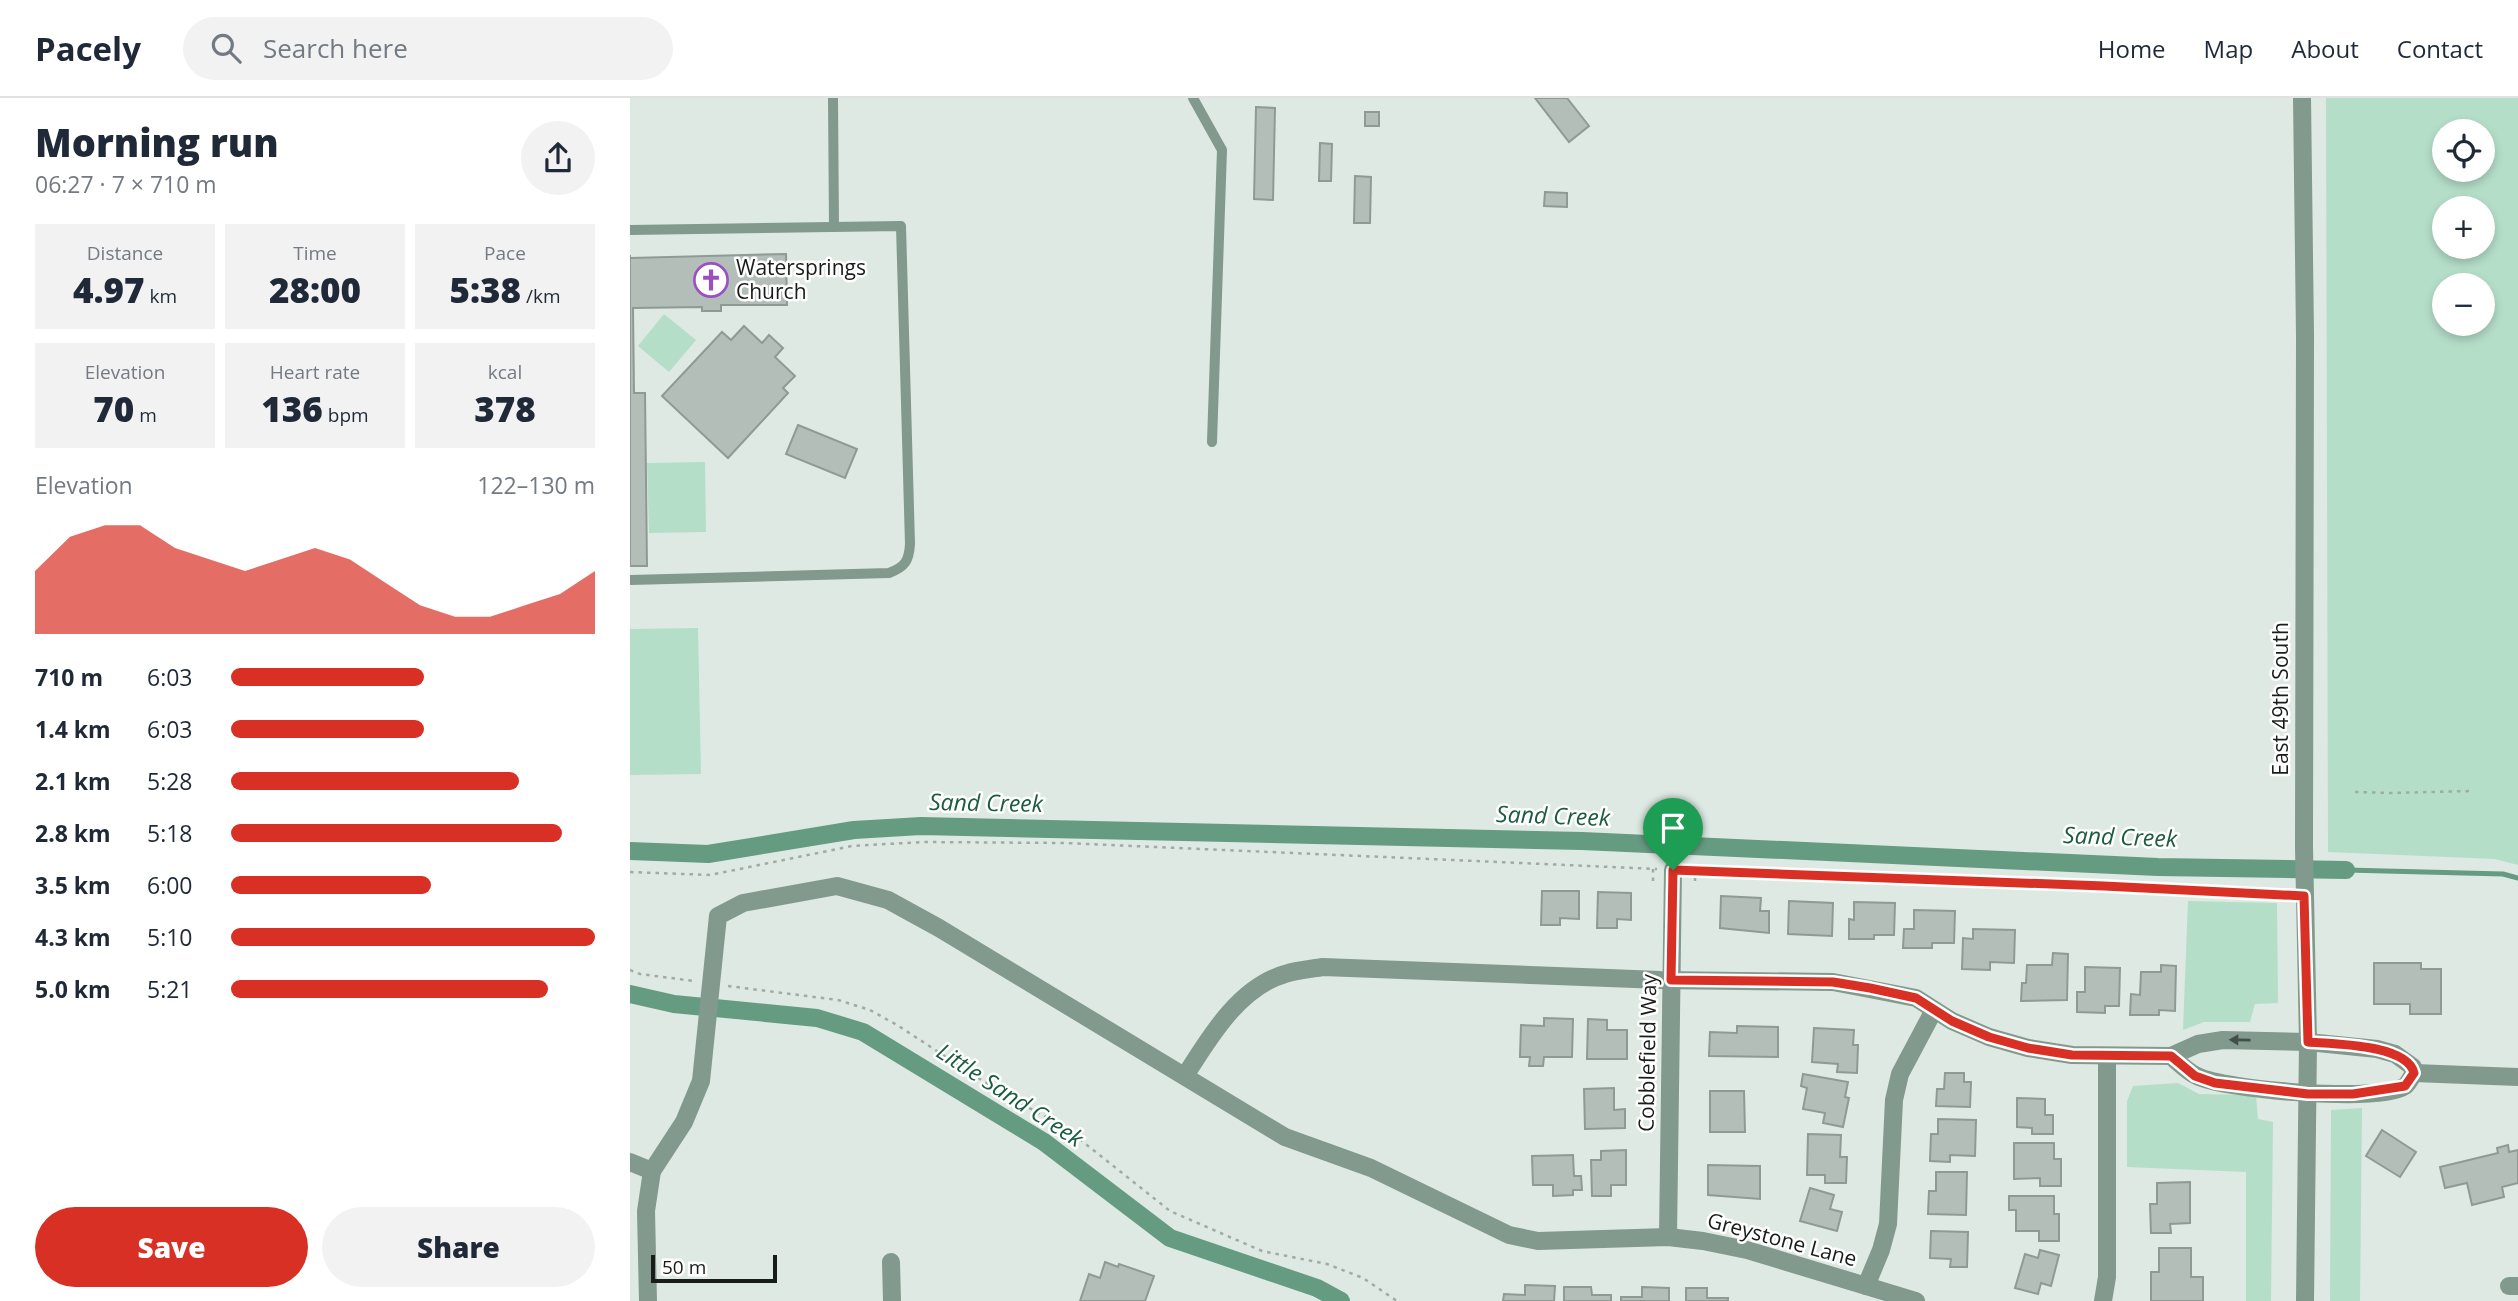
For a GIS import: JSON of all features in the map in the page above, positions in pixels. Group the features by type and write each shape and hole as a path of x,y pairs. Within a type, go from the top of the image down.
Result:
{"street":[{"name":"East 49th South","path":"2302,98 2305,335 2304,896 2308,1042 2305,1301"},
{"name":"Cobblefield Way","path":"1668,1237 1673,870"},
{"name":"Greystone Lane","path":"711,984 718,916 743,903 837,886 888,900 1285,1137 1371,1168 1509,1236 1538,1241 1668,1237 1747,1250 1916,1301"},
{"path":"1185,1076 1209,1039 1244,996 1283,974 1323,967 1520,976 1833,982 1916,998 1952,1021 1989,1037 2028,1048 2072,1055 2171,1056 2198,1044 2224,1040 2308,1042 2377,1049 2395,1054 2413,1067 2414,1073 2405,1086 2392,1090 2353,1094 2308,1094 2215,1083 2195,1076 2171,1056"},
{"path":"648,1301 646,1212 652,1171 684,1122 701,1081 711,984"},
{"path":"1866,1286 1888,1224 1894,1100 1900,1074 1934,1010"},
{"path":"2103,1301 2107,1277 2107,1056"},
{"path":"2414,1073 2518,1077"},
{"path":"630,1162 652,1171"},
{"path":"891,1262 892,1301"}],"lane":[{"path":"833,98 834,227"},
{"path":"1193,98 1222,150 1212,442"},
{"path":"630,230 901,226 910,544 909,559 901,568 889,573 630,579"}],"path":[{"path":"2355,792 2472,790"},
{"path":"630,872 710,875 852,846 923,842 1065,843 2304,896"},
{"path":"1653,869 1653,883"},
{"path":"1695,871 1695,881"},
{"path":"630,970 640,974 838,1000 870,1010 1003,1094 1063,1126 1170,1211 1262,1251 1327,1264 1363,1278 1397,1301"}],"green space":[{"path":"2326,98 2518,98 2518,865 2495,859 2328,852"},
{"path":"664,314 696,340 669,372 638,346"},
{"path":"705,462 706,532 649,533 647,463"},
{"path":"698,628 701,774 630,775 630,629"},
{"path":"2188,901 2277,903 2278,1003 2255,1004 2250,1022 2204,1022 2183,1030"},
{"path":"2178,1083 2199,1094 2256,1095 2258,1119 2273,1122 2271,1301 2246,1301 2246,1172 2127,1167 2127,1101 2133,1086"},
{"path":"2362,1108 2360,1301 2330,1301 2331,1110"}],"building":[{"path":"1535,98 1567,98 1589,126 1569,142"},
{"path":"1256,107 1275,108 1273,200 1254,199"},
{"path":"1365,112 1379,112 1379,126 1365,126"},
{"path":"1320,143 1332,144 1331,181 1319,181"},
{"path":"1355,176 1371,177 1370,223 1354,223"},
{"path":"1545,192 1567,193 1567,207 1544,206"},
{"path":"786,254 787,305 721,305 721,311 702,311 702,307 633,308 634,393 645,393 647,566 630,566 630,258"},
{"path":"744,326 762,343 769,335 783,348 775,357 795,376 783,388 788,393 728,458 662,396 722,332 731,340"},
{"path":"798,425 857,449 845,478 786,454"},
{"path":"1542,891 1579,891 1579,919 1560,918 1560,925 1541,925"},
{"path":"1598,892 1631,893 1631,920 1617,919 1617,928 1597,928"},
{"path":"1721,896 1761,898 1760,911 1769,911 1769,933 1720,928"},
{"path":"1789,901 1833,903 1832,936 1788,934"},
{"path":"1854,902 1895,903 1894,935 1874,935 1874,939 1849,939 1849,919 1854,920"},
{"path":"1914,910 1955,911 1954,943 1932,943 1932,948 1903,948 1904,929 1914,929"},
{"path":"1973,929 2015,930 2014,963 1990,962 1990,970 1962,969 1963,938 1973,939"},
{"path":"2053,953 2068,954 2067,1000 2021,1001 2027,965 2052,965"},
{"path":"2374,963 2421,963 2421,969 2441,969 2441,1014 2410,1014 2410,1004 2374,1004"},
{"path":"2161,965 2176,966 2175,1011 2159,1010 2159,1015 2130,1015 2131,994 2140,995 2141,972 2161,972"},
{"path":"2085,967 2120,968 2119,1006 2105,1006 2105,1013 2077,1012 2077,992 2085,992"},
{"path":"1544,1018 1573,1019 1572,1057 1544,1057 1543,1066 1529,1066 1530,1057 1520,1057 1521,1025 1544,1026"},
{"path":"1588,1019 1607,1020 1607,1030 1627,1030 1627,1059 1587,1059"},
{"path":"1737,1026 1778,1027 1778,1057 1709,1056 1710,1032 1737,1033"},
{"path":"1814,1028 1854,1030 1853,1045 1858,1045 1857,1073 1837,1072 1838,1064 1812,1062"},
{"path":"1945,1073 1964,1073 1964,1082 1971,1082 1970,1107 1936,1106 1937,1089 1944,1089"},
{"path":"1803,1074 1848,1082 1845,1097 1849,1098 1843,1127 1823,1123 1825,1113 1803,1109 1807,1088 1801,1086"},
{"path":"1614,1088 1614,1110 1625,1109 1625,1128 1585,1129 1584,1089"},
{"path":"1710,1091 1744,1091 1745,1132 1710,1132"},
{"path":"2017,1098 2045,1099 2045,1115 2053,1115 2053,1134 2032,1134 2032,1128 2017,1127"},
{"path":"1938,1119 1976,1120 1975,1156 1950,1155 1950,1162 1930,1161 1931,1134 1938,1134"},
{"path":"2382,1130 2416,1152 2400,1177 2366,1156"},
{"path":"1808,1134 1841,1135 1840,1157 1847,1157 1846,1183 1825,1183 1825,1175 1807,1175"},
{"path":"2014,1143 2054,1143 2054,1159 2061,1159 2061,1186 2040,1186 2040,1178 2014,1179"},
{"path":"2508,1145 2509,1152 2518,1150 2518,1183 2502,1187 2504,1197 2472,1205 2467,1183 2445,1188 2440,1167 2498,1153 2497,1148"},
{"path":"1626,1150 1626,1185 1611,1185 1611,1196 1592,1196 1591,1160 1601,1160 1601,1151"},
{"path":"1573,1155 1574,1176 1581,1176 1582,1190 1573,1190 1573,1195 1553,1196 1553,1185 1533,1185 1532,1156"},
{"path":"1708,1165 1760,1166 1760,1199 1708,1195"},
{"path":"1936,1172 1967,1172 1966,1215 1928,1214 1929,1191 1936,1191"},
{"path":"2190,1182 2190,1223 2170,1224 2171,1233 2151,1233 2150,1204 2157,1204 2157,1183"},
{"path":"1810,1188 1834,1195 1830,1209 1842,1212 1837,1231 1800,1221"},
{"path":"2009,1196 2054,1196 2054,1214 2059,1214 2059,1241 2039,1241 2039,1231 2016,1231 2016,1210 2009,1210"},
{"path":"1931,1231 1968,1232 1967,1267 1950,1267 1951,1259 1930,1258"},
{"path":"2159,1248 2191,1248 2191,1277 2203,1277 2203,1301 2151,1301 2151,1272 2159,1272"},
{"path":"2040,1250 2059,1255 2051,1286 2041,1283 2038,1294 2015,1288 2025,1254 2038,1258"},
{"path":"1105,1262 1154,1276 1145,1301 1080,1301 1089,1274 1100,1278"},
{"path":"1525,1285 1555,1286 1554,1301 1503,1301 1504,1294 1525,1295"},
{"path":"1564,1287 1591,1287 1592,1295 1611,1295 1611,1301 1564,1301"},
{"path":"1642,1287 1669,1288 1669,1301 1621,1301 1621,1297 1642,1297"},
{"path":"1686,1288 1707,1288 1707,1298 1728,1298 1728,1301 1686,1301"}],"waterway":[{"name":"Sand Creek","path":"630,851 708,854 854,830 921,826 1582,841 2158,867 2346,870"},
{"name":"Sand Creek","path":"2346,870 2503,874 2518,878"},
{"name":"Little Sand Creek","path":"630,994 674,1004 817,1018 863,1032 1044,1142 1170,1238 1317,1288 1341,1301"}],"place":[{"name":"Watersprings Church","path":"711,280"}],"route":[{"path":"1673,870 2304,896 2308,1042 2377,1049 2395,1054 2413,1067 2414,1073 2405,1086 2353,1094 2308,1094 2215,1083 2195,1076 2171,1056 2072,1055 2028,1048 1989,1037 1952,1021 1916,998 1870,988 1833,982 1671,980 1673,870"}]}
